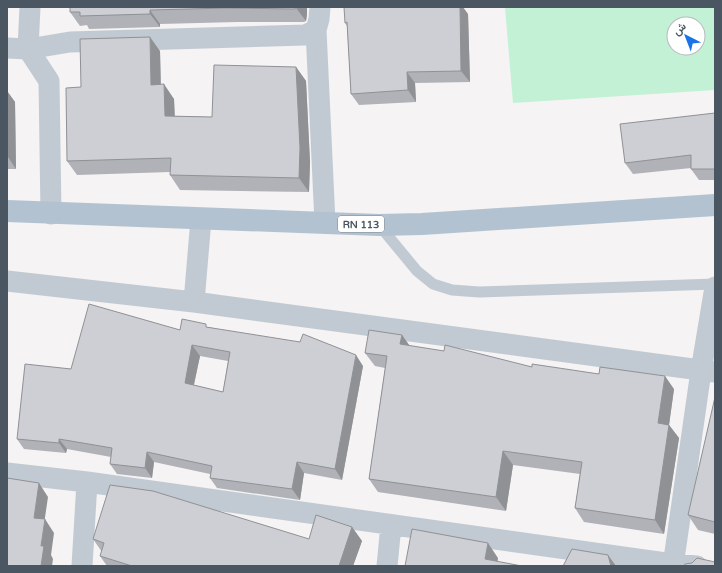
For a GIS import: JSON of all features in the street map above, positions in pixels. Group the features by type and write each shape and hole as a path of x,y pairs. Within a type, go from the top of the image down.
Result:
{"main road":[{"name":"RN 113","path":"7,211 51,214 379,225 422,224 715,205"}],"street":[{"path":"30,7 28,49 49,81 51,214"},
{"path":"320,7 316,30 325,223"},
{"path":"7,48 28,49 70,42 305,35 316,30"},
{"path":"194,302 201,219"},
{"path":"7,281 194,302 708,371"},
{"path":"673,565 708,371 715,287"},
{"path":"7,472 673,565 697,566"},
{"path":"82,566 87,482"},
{"path":"387,566 391,525"}],"lane":[{"path":"379,225 417,271 433,284 452,290 479,292 715,284"}],"green space":[{"path":"505,7 715,7 715,90 513,103"}],"building":[{"path":"70,7 297,7 294,9 227,8 150,10 150,14 80,16 80,12 70,12"},
{"path":"344,7 460,7 461,71 407,72 408,90 351,94 347,22 345,23"},
{"path":"150,37 151,85 164,84 165,116 212,117 214,65 296,67 300,148 299,178 170,175 171,158 67,161 66,88 81,87 80,39"},
{"path":"7,106 8,157 7,157"},
{"path":"715,113 715,169 691,169 691,155 625,163 620,124"},
{"path":"89,304 180,330 182,319 206,324 206,327 300,342 303,334 356,355 335,469 297,462 292,489 210,478 212,466 147,452 145,468 110,464 112,448 59,439 59,443 17,439 25,364 71,369","holes":["192,345 230,352 223,392 185,383"]},
{"path":"369,330 402,335 400,344 444,351 445,345 532,367 532,364 599,374 600,367 665,376 658,423 669,425 655,520 575,508 582,462 503,451 496,497 369,479 387,356 365,353"},
{"path":"715,397 715,522 688,515"},
{"path":"7,478 39,483 34,518 45,519 41,546 44,546 41,566 7,566"},
{"path":"110,485 153,491 309,539 316,515 352,527 339,566 132,566 100,556 104,543 93,539"},
{"path":"412,529 488,543 485,559 522,566 405,566"},
{"path":"572,549 608,555 611,566 563,566"},
{"path":"697,558 715,562 715,566 684,566 685,564 692,563"}]}
